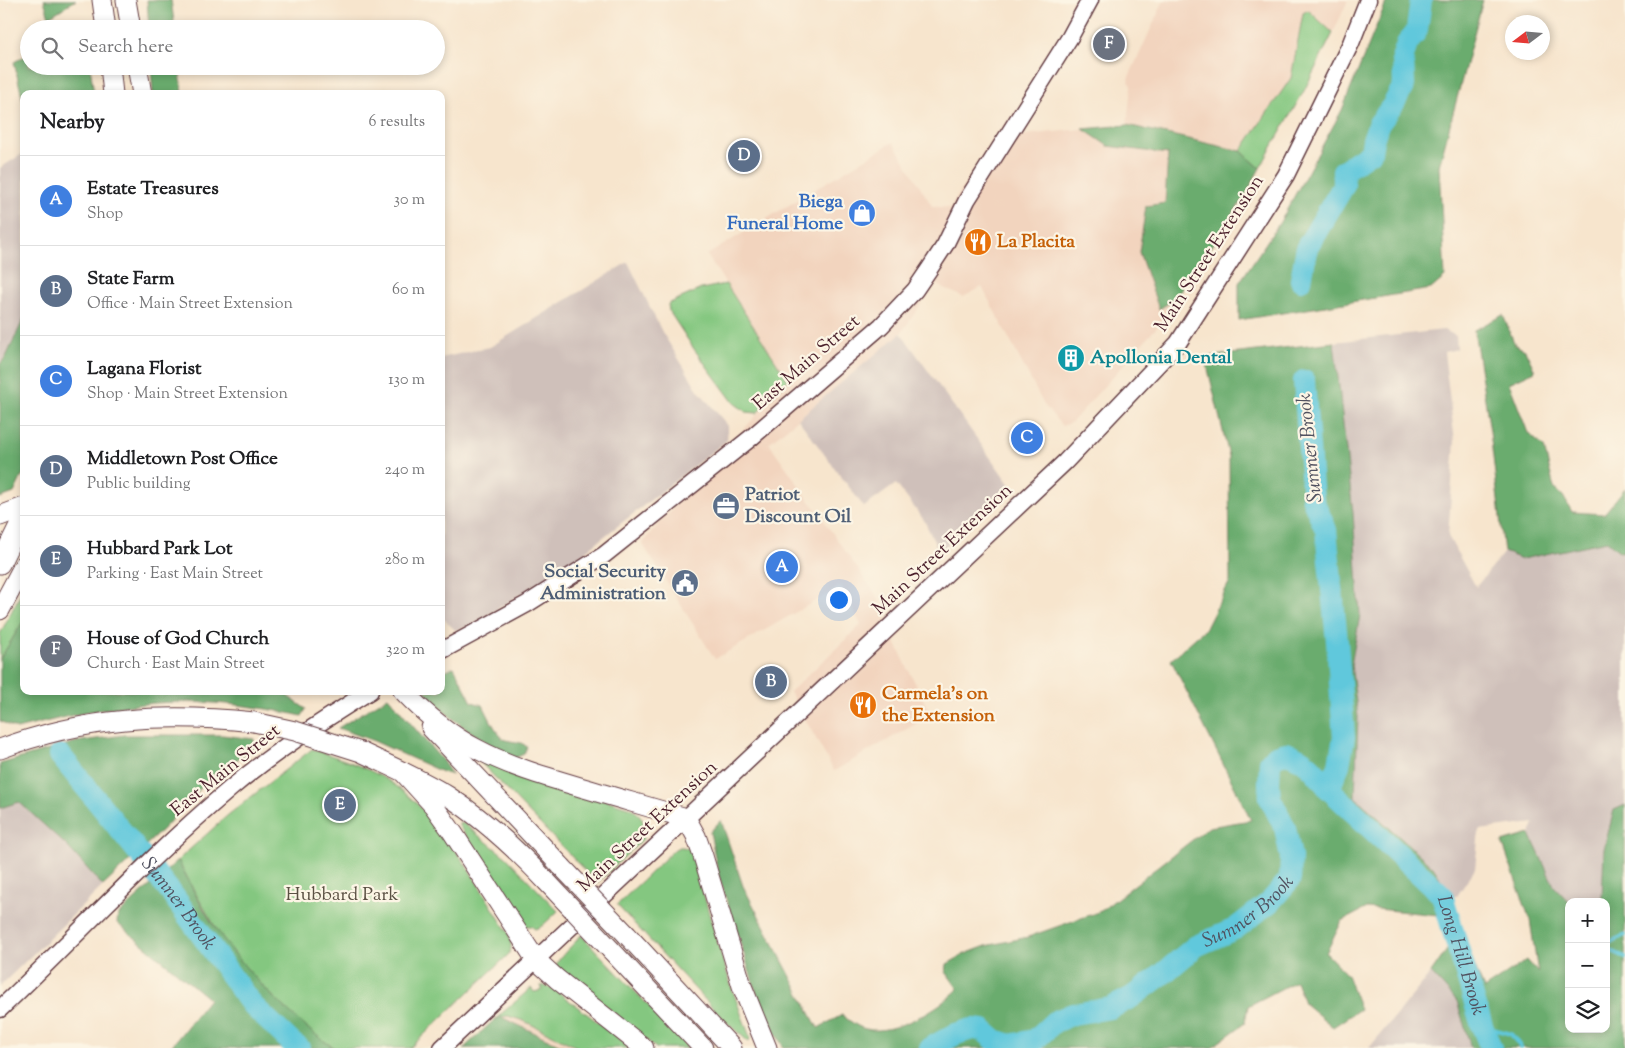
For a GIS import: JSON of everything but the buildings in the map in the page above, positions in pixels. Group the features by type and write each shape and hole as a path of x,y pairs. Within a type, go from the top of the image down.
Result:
{"highway":[{"path":"102,0 105,20"},
{"path":"125,0 126,20"},
{"path":"125,0 129,20"},
{"path":"111,75 113,90"},
{"path":"132,75 134,90"},
{"path":"139,75 141,90"},
{"path":"0,516 20,508"},
{"path":"0,564 20,522"},
{"path":"0,610 20,572"},
{"path":"401,695 422,714 469,744 497,759 544,776 686,818 696,836 703,856 742,986 766,1048"},
{"path":"406,695 562,867 732,1048"},
{"path":"0,749 45,734 105,721 196,717 254,722 294,731 361,752 447,795 482,820 516,850 704,1048"},
{"path":"403,772 433,805 453,833 536,960 556,979 644,1048"}],"main road":[{"name":"East Main Street","path":"445,649 527,604 604,556 752,437 882,326 915,290 930,268 967,200 1070,37 1090,0"},
{"name":"Main Street Extension","path":"442,1048 1065,462 1178,343 1286,175 1351,43 1368,0"},
{"name":"East Main Street","path":"0,1009 117,894 230,789 289,744 364,695"}],"shaded area":[{"path":"1164,0 1348,0 1333,33 1308,10 1303,13 1291,78 1241,151 1127,125 1131,86 1128,79"},
{"path":"1083,129 1108,146 1168,154 1160,309 1175,299 1174,308 1072,422 1062,426 1044,405 982,287 963,297 935,284 899,336 769,443 879,599 896,644 931,715 834,771 790,692 861,625 841,586 715,659 642,543 788,380 707,255 893,142 932,206 950,208 995,138"},
{"path":"20,156 20,327 6,357 0,364 0,168"},
{"path":"628,262 662,332 698,390 728,426 727,440 573,561 470,626 455,630 445,620 445,357 490,347"},
{"path":"1444,330 1456,336 1457,349 1444,352 1455,442 1448,536 1476,587 1504,552 1522,558 1607,541 1620,552 1625,551 1625,805 1614,810 1604,849 1602,898 1565,898 1554,886 1530,834 1534,823 1479,830 1475,869 1457,896 1451,896 1433,867 1355,797 1358,717 1351,665 1360,615 1353,513 1334,342"},
{"path":"901,333 1010,485 939,552 924,520 896,484 864,507 798,419"},
{"path":"19,802 67,846 103,886 0,986 0,808"},
{"path":"1431,973 1457,1001 1471,1048 1369,1048"},
{"path":"508,1016 524,1021 579,1048 464,1048 493,1021"}],"green space":[{"path":"44,0 76,0 49,17"},
{"path":"147,0 171,0 174,20 148,20"},
{"path":"1387,0 1483,0 1439,166 1445,277 1431,289 1239,320 1239,283 1280,222 1342,110"},
{"path":"1308,10 1333,33 1304,91 1260,168 1241,151 1291,78 1303,13"},
{"path":"20,59 20,75 91,75 93,90 20,90 14,62"},
{"path":"152,75 180,75 182,90 153,90"},
{"path":"1127,125 1241,151 1260,168 1245,196 1175,299 1159,309 1139,252 1146,206 1165,203 1168,154 1108,146 1083,129"},
{"path":"726,284 788,380 757,413 746,412 734,403 694,349 669,311 668,304 701,289"},
{"path":"1503,315 1515,345 1525,350 1535,371 1509,383 1528,433 1544,447 1554,488 1563,496 1572,512 1604,514 1625,488 1625,551 1620,552 1607,541 1522,559 1504,552 1490,431 1474,330"},
{"path":"20,327 20,480 14,493 0,498 0,364 6,357"},
{"path":"1334,342 1353,513 1360,615 1351,665 1358,717 1355,797 1433,867 1451,896 1438,915 1367,908 1342,921 1326,953 1347,975 1360,1009 1333,1027 1304,1003 1296,981 1248,1006 1245,1023 1211,1048 784,1048 762,1010 719,877 710,832 721,820 743,886 818,1028 842,1015 860,1027 877,1030 915,1019 940,1004 958,989 946,972 947,964 965,954 986,946 1028,937 1101,911 1209,827 1251,820 1171,660 1206,628 1230,581 1229,456 1205,357"},
{"path":"20,595 20,626 0,659 0,634"},
{"path":"20,626 20,695 286,695 306,709 302,716 220,703 157,703 91,712 17,729 0,721 0,659"},
{"path":"454,667 472,702 483,705 501,737 522,743 527,747 524,754 515,758 478,736 445,712 428,695 445,695 445,670"},
{"path":"388,697 442,760 452,775 374,741 338,728"},
{"path":"124,735 222,735 254,739 254,748 212,776 162,830 103,886 67,846 19,802 0,808 0,764 76,742"},
{"name":"Hubbard Park","path":"312,749 371,771 408,795 425,812 456,851 509,934 511,947 509,954 410,1048 334,1048 311,1032 282,1006 246,968 219,933 178,860 228,815"},
{"path":"481,761 631,808 643,821 643,839 597,883"},
{"path":"1625,805 1625,1048 1471,1048 1457,1001 1431,973 1460,931 1484,989 1527,960 1538,973 1530,920 1502,842 1530,834 1554,886 1565,898 1565,1033 1610,1033 1610,898 1602,898 1604,849 1614,810"},
{"path":"463,823 507,858 558,911 542,926 535,929 531,926 525,926 458,824"},
{"path":"680,847 688,848 693,853 718,946 750,1037 749,1042 724,1020 617,905 675,849"},
{"path":"178,860 208,917 245,966 272,996 302,1024 334,1048 170,1048 209,999 117,923 118,915"},
{"path":"581,935 689,1048 656,1048 556,966 557,962"},
{"path":"541,985 554,989 632,1048 579,1048 524,1021 508,1016 493,1021 531,988 534,992 542,990"},
{"path":"501,1017 567,1048 464,1048 493,1021"}],"waterway":[{"name":"Sumner Brook","path":"1301,280 1307,247 1344,185 1343,171 1371,152 1378,125 1393,105 1404,85 1403,56 1407,44 1417,30 1421,0"},
{"name":"Sumner Brook","path":"930,1048 956,1034 972,1029 983,1030 995,1040 1010,1045 1035,1040 1054,1022 1073,1014 1111,1008 1132,997 1196,946 1235,929 1270,902 1290,879 1291,857 1285,828 1270,798 1270,762 1276,756 1286,753 1294,756 1306,763 1329,789 1339,765 1344,737 1326,530 1313,500 1304,381"},
{"name":"Sumner Brook","path":"60,755 172,894 252,1005 299,1048"},
{"name":"Long Hill Brook","path":"1329,789 1442,895 1482,1026 1491,1048"},
{"path":"1608,943 1625,935"},
{"path":"1610,950 1625,957"},
{"path":"1482,1026 1511,1034 1521,1048"}],"place":[{"name":"House of God Church","path":"1109,44"},
{"name":"Middletown Post Office","path":"744,156"},
{"name":"Biega Funeral Home","path":"862,213"},
{"name":"La Placita","path":"978,242"},
{"name":"Apollonia Dental","path":"1071,358"},
{"name":"Lagana Florist","path":"1027,438"},
{"name":"Patriot Discount Oil","path":"726,506"},
{"name":"Estate Treasures","path":"782,567"},
{"name":"Social Security Administration","path":"685,583"},
{"name":"State Farm","path":"771,682"},
{"name":"Carmela's on the Extension","path":"863,705"},
{"name":"Hubbard Park Lot","path":"340,805"}]}
